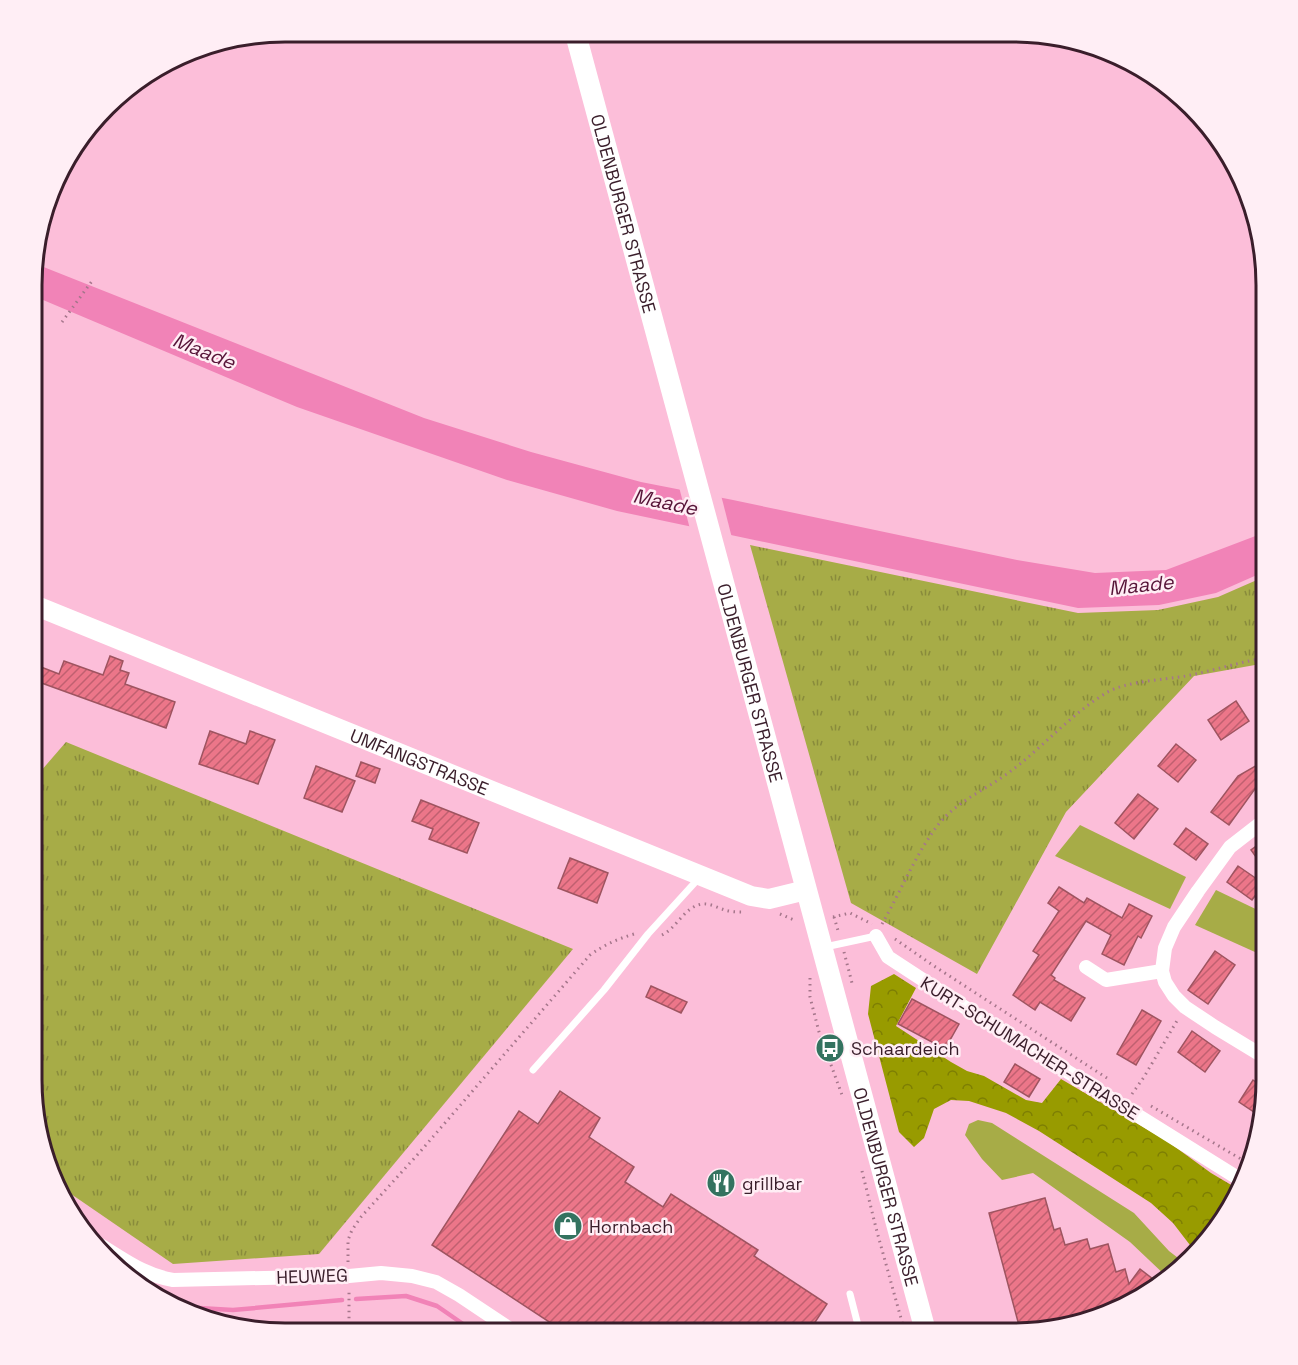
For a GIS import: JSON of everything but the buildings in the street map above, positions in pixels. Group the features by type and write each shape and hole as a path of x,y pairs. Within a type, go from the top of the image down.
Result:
{"main road":[{"name":"OLDENBURGER STRASSE","path":"578,42 923,1323"}],"street":[{"name":"UMFANGSTRASSE","path":"42,607 751,896 769,899 806,890"},
{"path":"1256,827 1230,847 1174,927 1165,948 1162,971 1165,982 1185,1007 1256,1052"},
{"name":"KURT-SCHUMACHER-STRASSE","path":"882,935 888,957 1236,1177"},
{"path":"1086,967 1106,980 1162,971"},
{"name":"HEUWEG","path":"116,1255 146,1273 173,1280 349,1276 381,1273 412,1276 436,1282 501,1323"}],"lane":[{"path":"533,1070 700,876"},
{"path":"821,948 882,935"},
{"path":"850,1294 857,1323"}],"path":[{"path":"62,321 92,281"},
{"path":"814,923 849,913 879,928 911,868 939,824 965,800 1003,777 1079,712 1108,692 1133,684 1188,676 1256,660"},
{"path":"349,1323 348,1240 352,1230 590,956 604,945 618,939 637,934 664,936 684,914 701,904 729,911 749,912"},
{"path":"882,935 1113,1082"},
{"path":"808,970 811,980 810,997 819,1032 846,1104"},
{"path":"1132,1094 1185,1007"},
{"path":"1151,1105 1242,1160"},
{"path":"862,1172 902,1323"}],"green space":[{"path":"750,545 1078,613 1158,610 1218,597 1256,580 1256,665 1194,676 1066,812 977,974 851,903"},
{"path":"66,742 573,949 319,1254 173,1264 70,1193 60,1173 50,1143 44,1112 42,1080 42,770"},
{"path":"1080,825 1186,877 1170,909 1055,856"},
{"path":"1216,890 1256,909 1256,952 1195,925"},
{"path":"894,974 916,988 896,1026 967,1071 984,1076 1026,1100 1042,1103 1061,1079 1167,1141 1232,1186 1206,1228 1191,1246 1173,1223 1151,1203 1039,1131 1006,1113 969,1101 951,1100 934,1109 924,1138 914,1147 899,1132 868,1014 871,986"},
{"path":"978,1120 992,1123 1134,1213 1178,1258 1162,1272 1130,1242 1033,1173 1002,1180 982,1159 965,1135 969,1124"}],"water":[{"name":"Maade","path":"43,267 424,418 531,452 641,482 1017,560 1095,573 1166,570 1256,536 1256,575 1216,593 1159,605 1078,608 617,511 507,480 297,407 42,300"}],"pier":[{"path":"679,487 721,495 732,538 690,529"}],"waterway":[{"path":"356,1299 406,1296 437,1306 462,1323"},
{"path":"201,1308 233,1310 342,1300"}],"place":[{"name":"Schaardeich","path":"830,1048"},
{"name":"grillbar","path":"721,1183"},
{"name":"Hornbach","path":"568,1226"}]}
